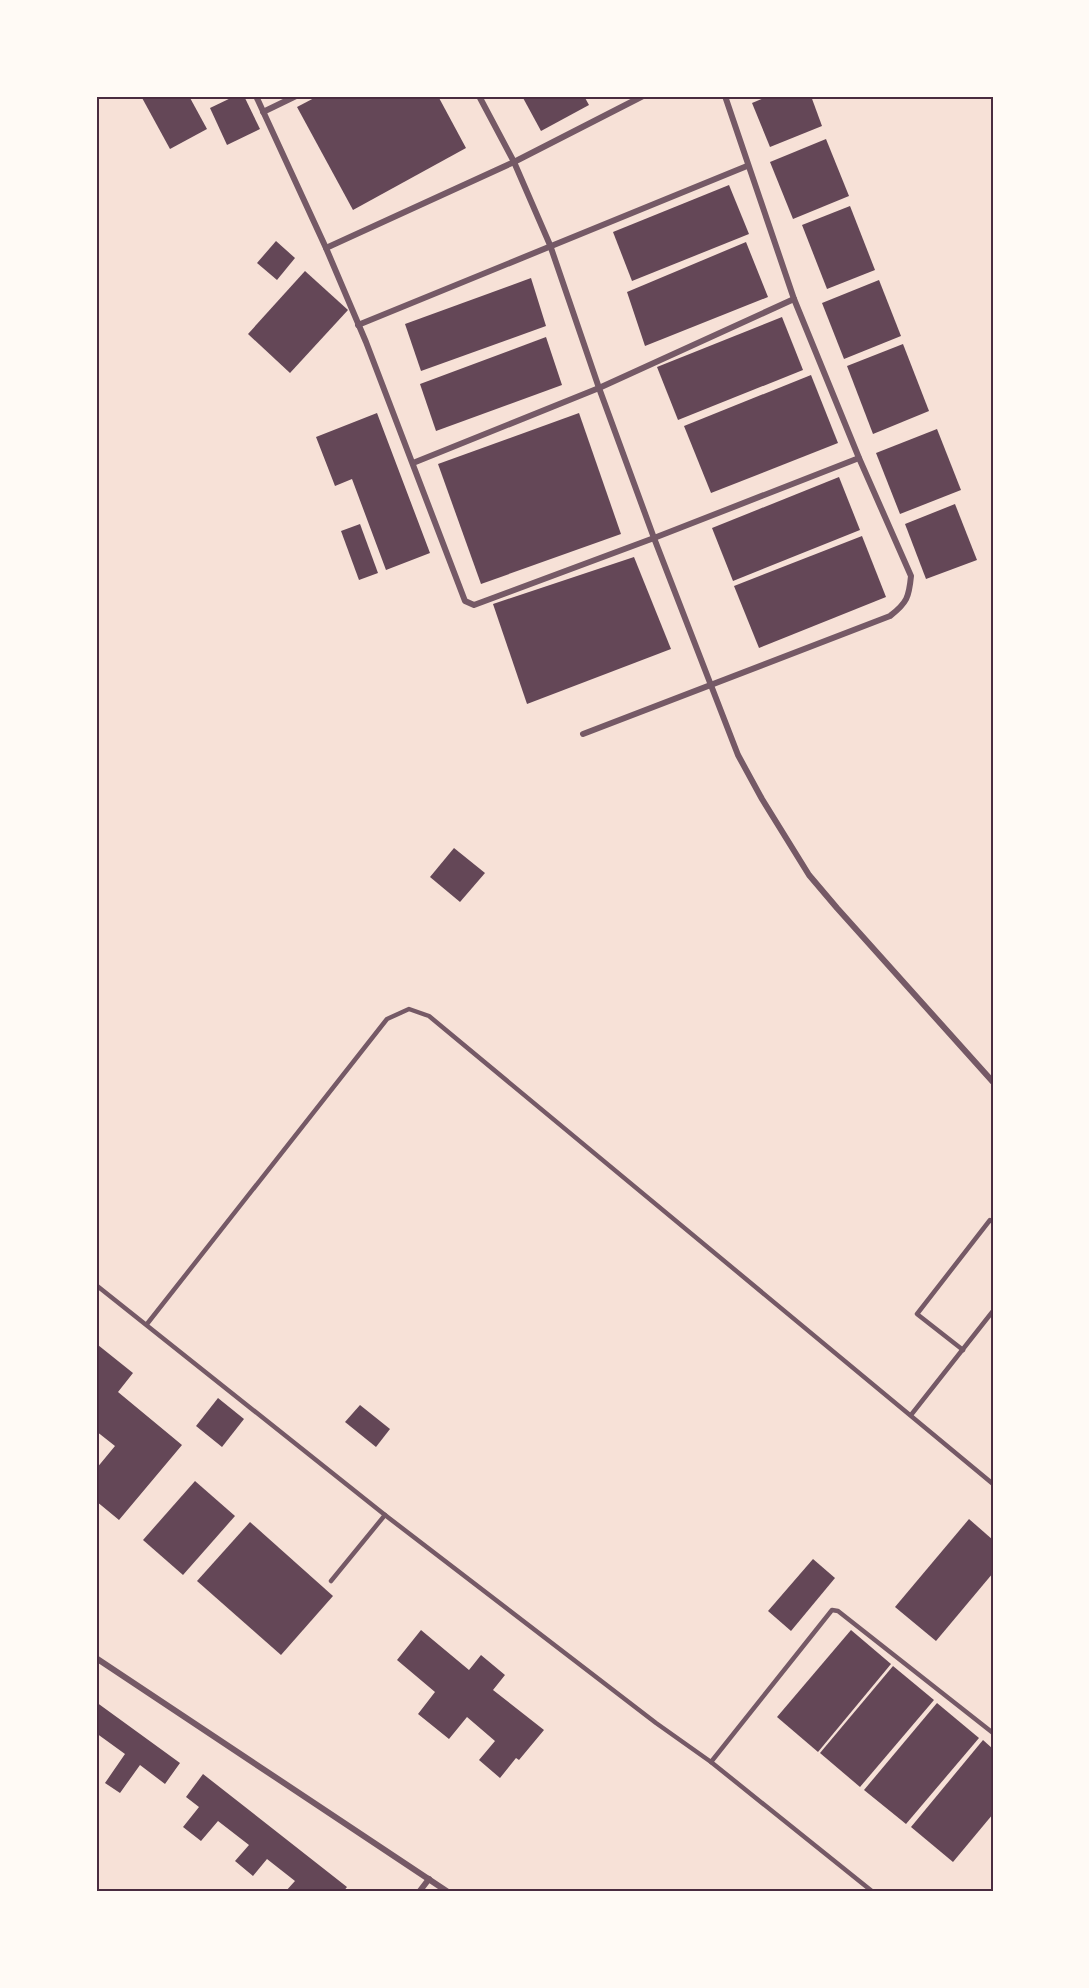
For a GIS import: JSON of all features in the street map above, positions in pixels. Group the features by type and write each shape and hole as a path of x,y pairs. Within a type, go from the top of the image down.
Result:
{"street":[{"path":"256,96 326,248 413,463 465,602 474,605 859,458"},
{"path":"263,112 296,96"},
{"path":"479,96 514,162 550,245 654,538 738,755 809,875 993,1082"},
{"path":"326,248 514,162 643,96"},
{"path":"583,734 890,616 903,607 910,593 911,576 859,458 794,299 725,96"},
{"path":"358,326 550,245 747,166"},
{"path":"413,463 599,388 794,299"},
{"path":"96,1658 448,1892"},
{"path":"419,1892 429,1879"}],"lane":[{"path":"147,1324 387,1019 409,1009 429,1016 993,1484"},
{"path":"963,1350 917,1314 990,1220 993,1222"},
{"path":"96,1284 385,1515 656,1723 711,1762 873,1892"},
{"path":"911,1415 993,1311"},
{"path":"332,1581 385,1515"},
{"path":"711,1762 832,1610 838,1611 993,1733"}],"building":[{"path":"141,96 189,96 207,129 170,149"},
{"path":"235,96 244,96 260,129 227,145 210,108"},
{"path":"318,96 438,96 466,148 353,210 297,107"},
{"path":"522,96 584,96 589,105 541,131"},
{"path":"769,96 811,96 822,126 770,147 752,103"},
{"path":"826,139 849,196 793,219 770,162"},
{"path":"729,185 749,234 632,281 613,232"},
{"path":"850,206 875,270 827,289 802,225"},
{"path":"276,241 295,258 277,280 257,263"},
{"path":"746,242 768,297 645,346 627,292"},
{"path":"305,271 348,310 290,373 248,334"},
{"path":"531,278 546,326 421,371 405,324"},
{"path":"879,280 901,336 844,359 822,303"},
{"path":"782,317 803,370 678,420 657,367"},
{"path":"546,337 562,385 436,431 420,384"},
{"path":"903,344 929,411 873,434 847,366"},
{"path":"811,375 838,443 711,493 684,426"},
{"path":"377,413 430,553 386,570 352,479 335,486 316,437"},
{"path":"579,413 621,534 481,584 438,464"},
{"path":"937,429 961,490 900,514 876,453"},
{"path":"839,477 860,530 733,581 712,528"},
{"path":"955,504 977,560 926,579 905,524"},
{"path":"360,524 378,573 359,580 341,531"},
{"path":"862,536 886,597 759,648 734,586"},
{"path":"634,557 671,649 527,704 493,604"},
{"path":"454,848 485,873 460,902 430,877"},
{"path":"98,1345 133,1373 118,1392 182,1445 119,1520 96,1501 96,1469 115,1446 96,1431 96,1348"},
{"path":"218,1398 244,1419 222,1447 196,1426"},
{"path":"360,1405 390,1429 376,1447 345,1422"},
{"path":"195,1481 235,1516 183,1575 143,1540"},
{"path":"969,1519 993,1540 993,1573 936,1641 895,1607"},
{"path":"250,1522 333,1596 281,1655 197,1581"},
{"path":"813,1559 835,1578 791,1631 768,1611"},
{"path":"421,1630 469,1670 481,1655 505,1675 493,1690 544,1730 519,1760 516,1758 500,1778 479,1760 495,1741 467,1717 449,1739 418,1714 435,1692 397,1660"},
{"path":"851,1630 891,1664 818,1752 777,1717"},
{"path":"893,1666 934,1700 860,1787 820,1753"},
{"path":"96,1702 180,1763 165,1784 140,1765 120,1793 105,1783 125,1754 96,1733"},
{"path":"937,1703 979,1738 906,1824 864,1790"},
{"path":"983,1740 993,1749 993,1814 953,1862 911,1827"},
{"path":"203,1774 347,1887 343,1892 285,1892 295,1881 267,1859 253,1876 235,1861 249,1845 218,1821 201,1841 183,1827 199,1807 186,1797"}]}
